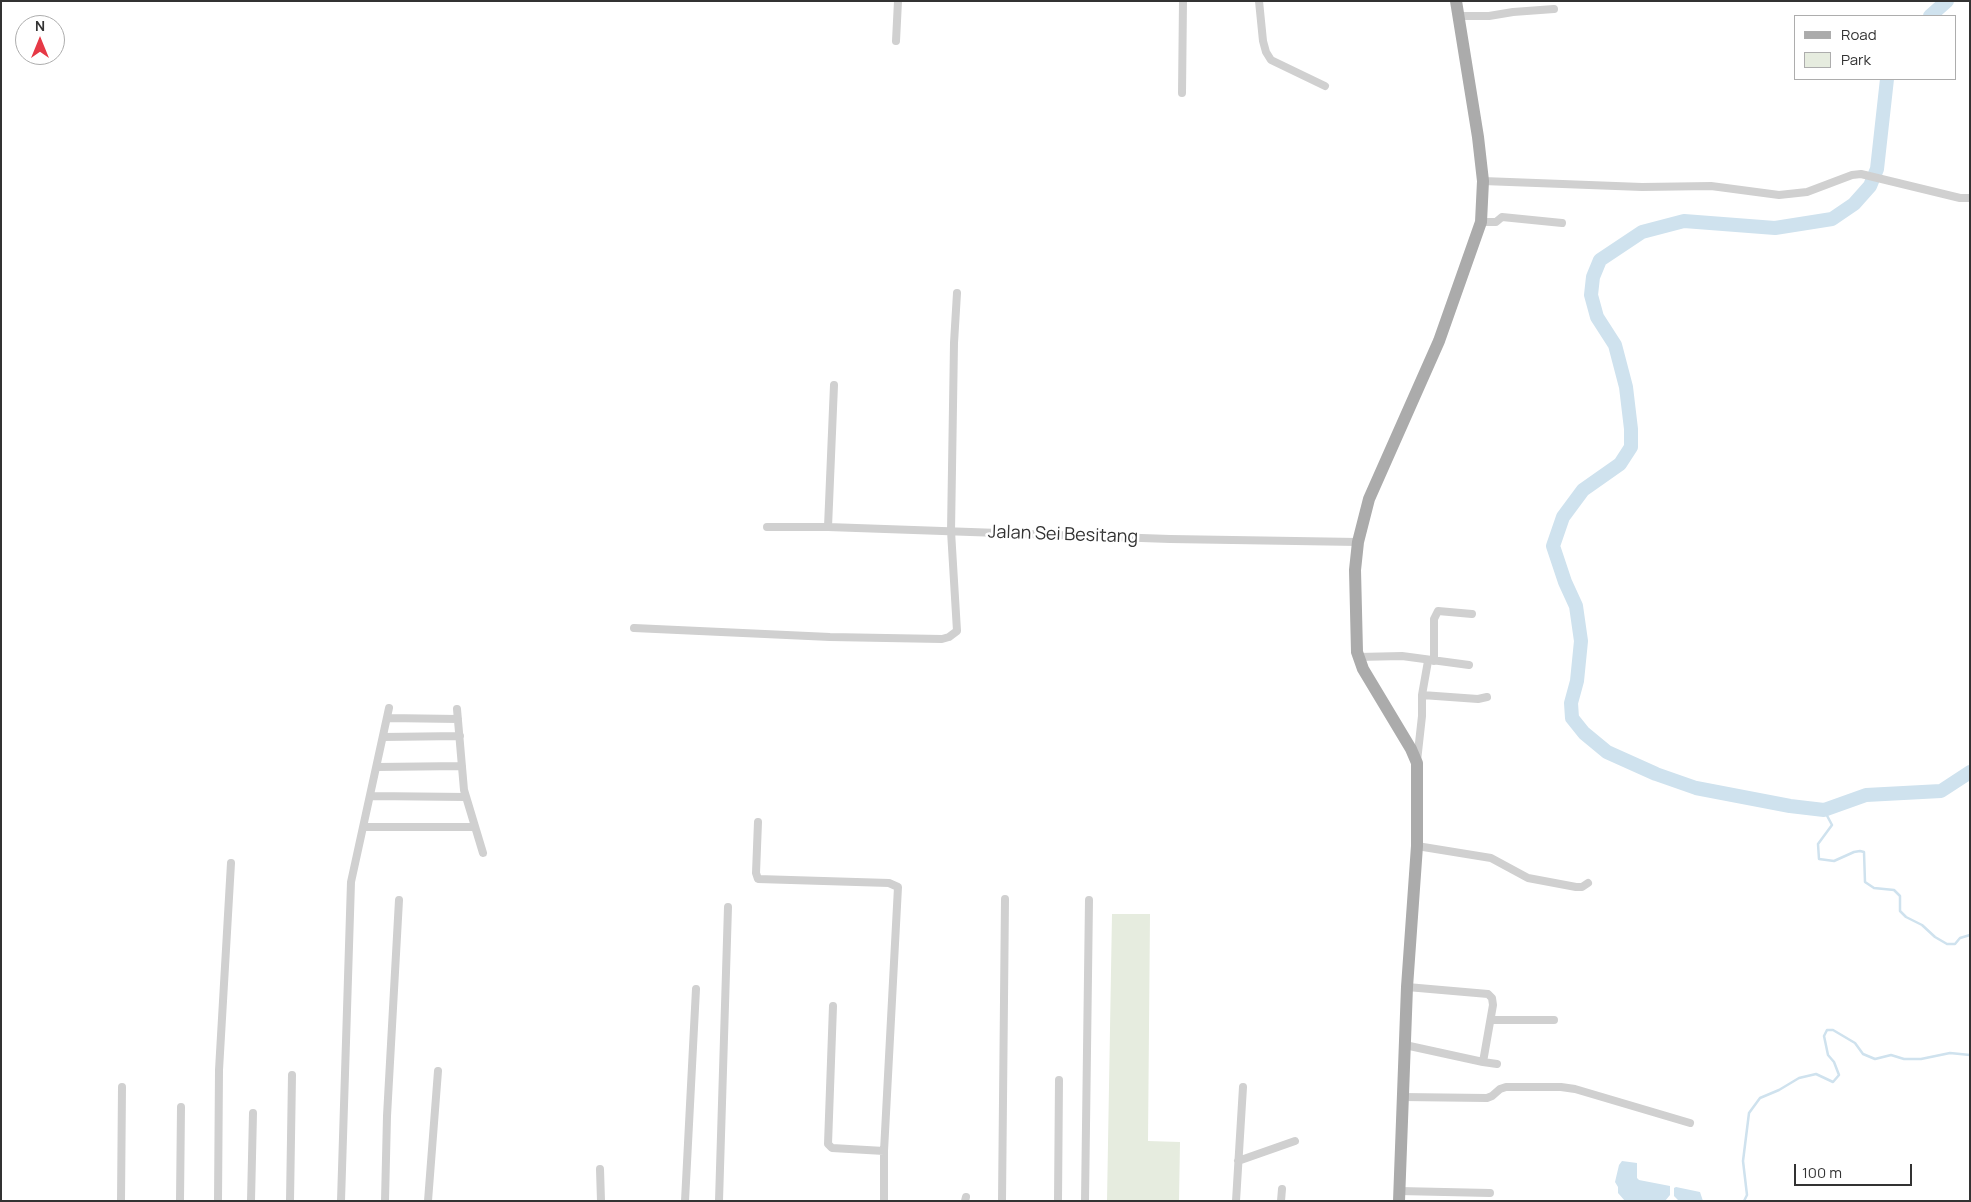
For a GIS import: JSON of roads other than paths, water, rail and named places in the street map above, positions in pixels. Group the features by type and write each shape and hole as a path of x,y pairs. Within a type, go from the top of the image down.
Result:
{"main road":[{"path":"1399,1196 1406,987 1417,846 1417,763 1411,749 1358,658 1356,652 1355,588 1358,542 1369,499 1439,341 1481,222 1483,181 1478,137 1456,1"}],"street":[{"path":"896,41 898,1"},
{"path":"1182,93 1183,1"},
{"path":"1259,1 1263,41 1266,52 1271,60 1325,86"},
{"path":"1458,16 1489,16 1554,9"},
{"path":"1483,181 1642,187 1711,186 1779,195 1807,192 1852,175 1861,174 1960,198 1970,198"},
{"path":"1481,222 1496,222 1502,218 1562,223"},
{"path":"634,628 830,637 942,639 949,637 957,631 952,531 954,343 957,293"},
{"path":"828,527 834,385"},
{"name":"Jalan Sei Besitang","path":"767,527 952,531 1170,540 1358,542"},
{"path":"1417,763 1422,716 1422,695 1431,661 1434,618 1438,610 1472,614"},
{"path":"1358,658 1402,656 1470,665"},
{"path":"1422,695 1478,699 1487,697"},
{"path":"341,1201 352,882 389,708"},
{"path":"458,709 466,796 483,853"},
{"path":"387,718 458,719"},
{"path":"383,736 460,736"},
{"path":"377,767 462,766"},
{"path":"371,796 466,796"},
{"path":"758,822 756,873 758,879 889,883 898,886 884,1151 884,1201"},
{"path":"364,827 475,827"},
{"path":"1417,846 1491,858 1528,878 1576,887 1582,887 1588,882"},
{"path":"218,1201 219,1070 230,863"},
{"path":"1002,1201 1005,899"},
{"path":"385,1201 387,1116 399,900"},
{"path":"1085,1201 1089,900"},
{"path":"719,1201 728,907"},
{"path":"1406,987 1486,993 1492,998 1491,1020 1483,1062"},
{"path":"685,1201 696,989"},
{"path":"834,1006 828,1144 832,1148 884,1151"},
{"path":"1491,1020 1554,1020"},
{"path":"1405,1045 1497,1064"},
{"path":"428,1201 438,1071"},
{"path":"290,1201 292,1075"},
{"path":"1058,1201 1059,1080"},
{"path":"120,1201 122,1087"},
{"path":"1236,1201 1242,1087"},
{"path":"1402,1097 1487,1098 1500,1088 1506,1087 1561,1087 1575,1089 1690,1123"},
{"path":"180,1201 181,1107"},
{"path":"251,1201 253,1113"},
{"path":"1238,1161 1295,1141"},
{"path":"600,1169 600,1201"},
{"path":"1281,1201 1282,1189"},
{"path":"1399,1196 1490,1193"}],"water":[{"path":"1622,1161 1637,1163 1637,1178 1639,1180 1670,1186 1670,1195 1665,1201 1625,1201 1618,1193 1618,1187 1615,1182 1619,1165"},
{"path":"1674,1188 1700,1192 1703,1201 1679,1201 1674,1196"}],"waterway":[{"path":"1931,15 1947,1"},
{"path":"1887,80 1877,169 1870,186 1854,204 1832,219 1775,228 1684,221 1642,232 1600,260 1593,277 1591,295 1597,317 1615,345 1626,387 1631,447 1620,464 1583,490 1563,517 1553,546 1565,582 1576,606 1581,641 1577,681 1571,703 1572,718 1584,733 1607,752 1656,774 1696,788 1790,806 1824,810 1866,795 1941,791 1970,772"},
{"path":"1824,810 1832,825 1818,844 1819,859 1834,861 1854,852 1864,852 1865,882 1874,888 1894,890 1900,896 1900,911 1906,917 1922,925 1935,937 1947,944 1955,944 1960,938 1970,935"},
{"path":"1744,1201 1747,1195 1743,1161 1749,1113 1760,1098 1779,1090 1799,1078 1816,1074 1833,1082 1839,1075 1834,1062 1828,1055 1824,1036 1827,1030 1833,1030 1855,1043 1863,1054 1875,1059 1891,1055 1904,1059 1921,1059 1950,1053 1970,1055"}]}
